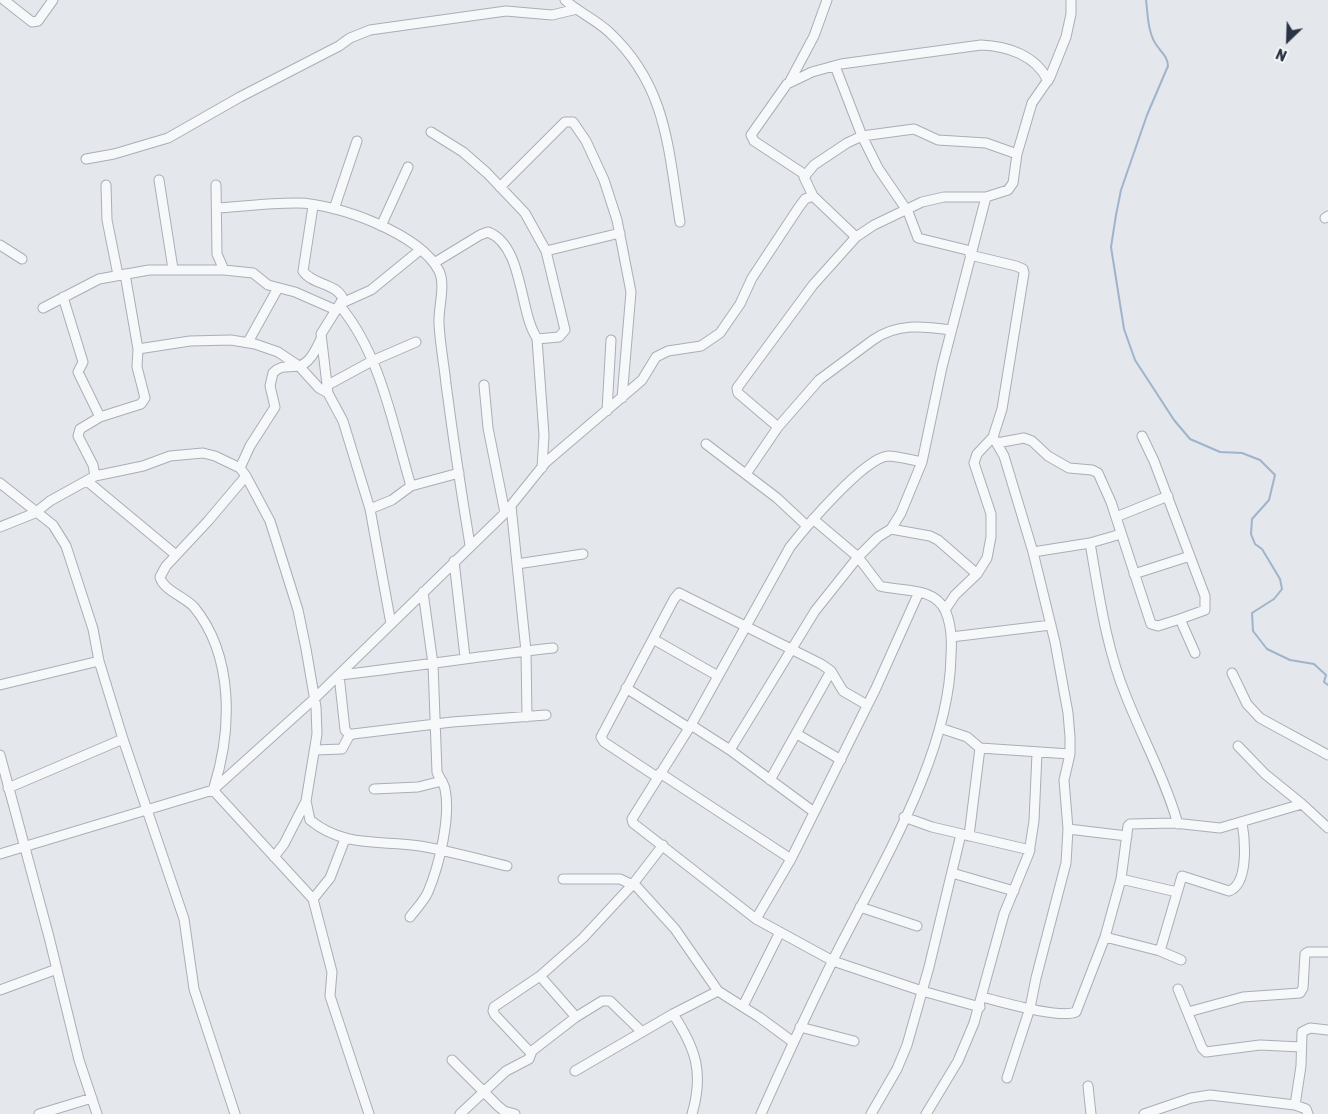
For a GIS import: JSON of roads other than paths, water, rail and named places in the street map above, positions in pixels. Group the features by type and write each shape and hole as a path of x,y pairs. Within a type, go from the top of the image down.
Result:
{"street":[{"path":"4,0 32,22 38,21 53,0"},
{"path":"565,0 608,31 621,44 649,83 663,124 680,222"},
{"path":"804,174 754,141 751,137 754,130 790,81 814,36 827,0"},
{"path":"778,427 738,393 737,388 813,285 856,237 906,209 944,197 986,197 1004,192 1011,186 1017,154 1032,103 1048,81 1066,37 1071,14 1071,0"},
{"path":"86,159 114,154 168,138 240,97 339,46 356,35 370,30 506,11 552,15 577,9"},
{"path":"790,81 812,72 835,66 972,45 993,46 1011,50 1026,57 1040,69 1048,81"},
{"path":"835,66 862,136 878,168 906,209 918,238 1016,266 1024,271 1007,387 995,440 1015,489 1051,625 1068,713 1070,754 1064,785 1068,829 1066,863 1030,1008 1007,1078"},
{"path":"500,187 565,122 573,122 601,171 620,233 631,292 622,398"},
{"path":"804,174 830,153 862,136 914,130 938,140 996,144 1017,154"},
{"path":"431,132 463,152 500,187 525,213 546,251 565,330 559,336 537,338"},
{"path":"334,209 357,141"},
{"path":"382,226 408,167"},
{"path":"804,174 804,182 813,196 856,237"},
{"path":"158,180 173,269"},
{"path":"95,476 78,432 100,418 144,402 144,394 137,367 138,349 122,275 107,220 106,185"},
{"path":"216,185 218,208 216,254 224,270"},
{"path":"0,854 213,790 339,676 470,545 508,510 553,456 647,375 656,357 680,348 702,346 720,333 740,304 752,278 799,206 805,199 813,196"},
{"path":"730,750 815,611 858,557 878,537 891,529 901,513 922,462 951,330 986,197"},
{"path":"218,208 297,203 348,212 382,226 420,250 434,263 442,280 439,324 470,545"},
{"path":"240,468 250,446 275,407 270,386 273,373 277,368 289,365 298,366 308,360 321,339 324,329 339,306 340,293 309,277 303,271 313,206"},
{"path":"434,263 488,232 496,236 513,263 523,290 531,329 537,338 544,435 542,468"},
{"path":"546,251 620,233"},
{"path":"0,245 22,259"},
{"path":"339,306 371,290 420,250"},
{"path":"43,308 99,279 173,269 224,270 253,273 268,285 339,306 361,335 372,361 411,486"},
{"path":"248,342 278,288"},
{"path":"63,297 83,362 78,372 100,418"},
{"path":"746,474 778,427 819,380 881,334 914,326 951,330"},
{"path":"321,339 328,389 344,421 370,508 391,624"},
{"path":"607,411 611,340"},
{"path":"138,349 190,341 248,342 278,352 298,366 318,388 328,389 372,361 416,342"},
{"path":"484,385 488,428 508,510 517,564 526,651 527,717"},
{"path":"945,610 955,595 977,574 987,558 992,537 991,514 974,463 976,454 995,440 1024,438 1032,440 1048,456 1069,468 1095,470 1102,480 1152,625 1158,626 1204,611 1207,606 1200,579 1168,496 1142,436"},
{"path":"706,444 858,557 880,586 919,592 938,601 945,610 951,637 951,678 940,728 904,817 800,1027 761,1114"},
{"path":"0,527 35,513 50,501 95,476 186,454 203,453 215,456 240,468 270,521 286,566 298,610 314,699 316,750 306,802 287,839 274,857"},
{"path":"922,462 887,456 877,460 848,484 810,523 790,547 690,726 632,819 633,822 756,919 833,961 922,991 980,1007"},
{"path":"370,508 392,500 411,486 459,473"},
{"path":"213,790 224,750 226,719 225,681 217,652 206,625 193,606 160,580 162,570 246,476"},
{"path":"87,481 176,555"},
{"path":"0,483 35,513 54,525 66,546 93,629 99,661 123,739 184,919 194,989 235,1114"},
{"path":"1116,517 1168,496"},
{"path":"891,529 930,536 938,540 977,574"},
{"path":"1033,552 1090,544 1121,534"},
{"path":"1090,544 1116,667 1125,695 1169,793 1178,824"},
{"path":"517,564 583,554"},
{"path":"1134,574 1190,556"},
{"path":"454,561 464,657"},
{"path":"410,917 427,893 441,851 446,795 437,772 433,664 423,592"},
{"path":"756,919 791,859 841,760 919,592"},
{"path":"791,859 601,738 674,599 679,594 781,646 792,648 831,671 843,691 867,705"},
{"path":"1180,620 1195,653"},
{"path":"951,637 1051,625"},
{"path":"653,639 718,676"},
{"path":"339,676 433,664 464,657 553,648"},
{"path":"0,685 99,661"},
{"path":"770,780 831,671"},
{"path":"1232,672 1247,704 1260,718 1328,756"},
{"path":"339,676 345,730 350,735"},
{"path":"626,688 730,750 814,812"},
{"path":"350,735 436,724 546,714"},
{"path":"940,728 967,737 980,748 1070,754"},
{"path":"797,734 841,760"},
{"path":"316,750 342,749 350,735"},
{"path":"8,788 123,739"},
{"path":"1238,746 1265,774 1328,828"},
{"path":"871,1114 897,1069 907,1045 952,873 965,834 980,748"},
{"path":"926,1114 958,1061 980,1007 1004,914 1030,850 1037,753"},
{"path":"0,755 57,969 79,1060 97,1114"},
{"path":"374,789 418,786 442,781"},
{"path":"213,790 313,899 332,972 330,996 369,1114"},
{"path":"306,802 310,820 323,829 345,839 441,851 507,866"},
{"path":"982,997 1066,1014 1076,1012 1105,937 1121,879 1128,826 1132,823 1178,824 1220,828 1302,804"},
{"path":"904,817 932,827 1030,850"},
{"path":"1160,951 1181,878 1184,875 1229,891 1233,890 1246,858 1242,823"},
{"path":"1068,829 1127,836"},
{"path":"313,899 330,878 345,839"},
{"path":"532,1051 528,1050 495,1015 493,1009 540,976 583,938 633,884 663,845"},
{"path":"952,873 1014,891"},
{"path":"563,879 620,879 633,884 675,929 718,991 743,1006 793,1042"},
{"path":"1121,879 1177,892"},
{"path":"860,907 917,926"},
{"path":"743,1006 780,932"},
{"path":"1105,937 1160,951 1180,960"},
{"path":"1188,1012 1243,998 1300,993 1304,988 1304,954 1308,952 1328,952"},
{"path":"0,990 57,969"},
{"path":"540,976 576,1017"},
{"path":"1178,989 1202,1048 1206,1052 1260,1045 1301,1047"},
{"path":"575,1071 673,1014 718,991"},
{"path":"460,1114 506,1071 529,1059 532,1051 576,1017 602,1001 610,1001 642,1032"},
{"path":"673,1014 691,1043 696,1059 698,1092 692,1114"},
{"path":"800,1027 854,1040"},
{"path":"1296,1105 1304,1030 1310,1028 1328,1030"},
{"path":"452,1060 504,1111 515,1114"},
{"path":"1088,1086 1091,1114"},
{"path":"1144,1114 1191,1098 1210,1095 1296,1105 1306,1109 1308,1114"},
{"path":"39,1114 92,1098"}],"waterway":[{"path":"1146,0 1151,34 1168,62 1168,66 1147,115 1121,190 1116,215 1111,247 1124,329 1135,360 1174,420 1190,439 1220,452 1242,453 1260,460 1275,475 1269,500 1252,519 1251,534 1255,544 1262,549 1280,579 1282,589 1274,599 1252,613 1253,631 1267,649 1290,660 1314,664 1326,675 1324,682 1328,685"}]}
